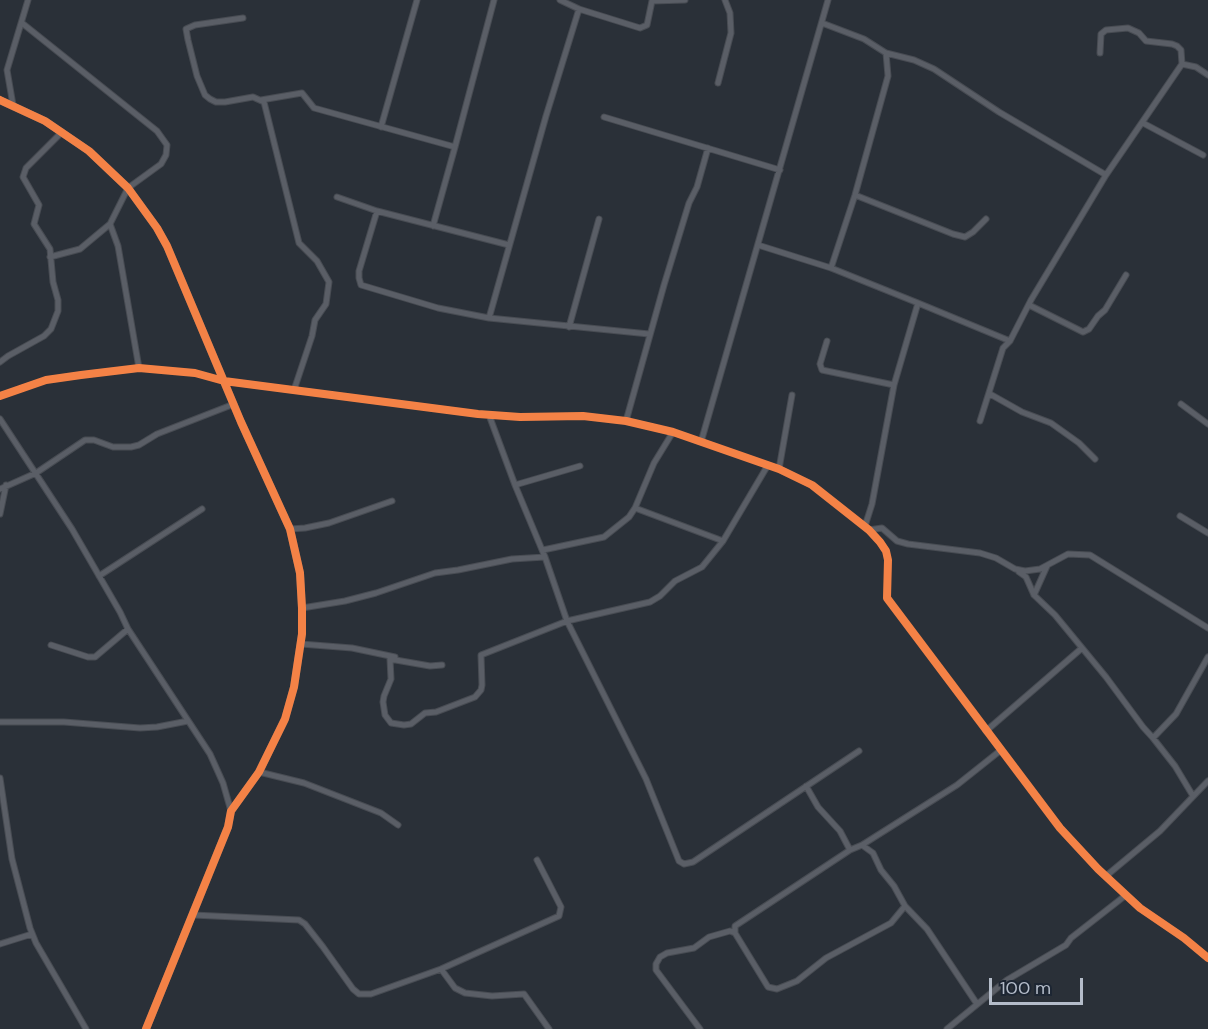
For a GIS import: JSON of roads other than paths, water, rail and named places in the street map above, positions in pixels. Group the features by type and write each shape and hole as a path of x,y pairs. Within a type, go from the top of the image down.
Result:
{"street":[{"path":"13,105 7,70 28,0"},
{"path":"381,127 417,0"},
{"path":"433,226 494,0"},
{"path":"560,0 628,26 642,28 647,25 651,1 685,0"},
{"path":"718,83 731,33 730,13 725,0"},
{"path":"701,442 828,0"},
{"path":"489,318 579,9"},
{"path":"243,18 195,25 186,29 197,76 205,95 210,99 216,102 247,97 260,100 302,93 314,108 455,147"},
{"path":"22,23 157,131 166,146 166,155 161,164 128,188 110,224 80,249 50,257"},
{"path":"822,23 864,39 886,53 914,60 933,69 999,112 1106,174"},
{"path":"980,421 1003,348 1010,341 1106,174 1182,64 1181,50 1177,46 1146,41 1139,33 1128,28 1106,30 1101,34 1100,53"},
{"path":"831,268 855,195 888,76 886,53"},
{"path":"1182,64 1196,67 1208,75"},
{"path":"0,100 62,132 89,151 128,188 157,228 167,246 290,529 300,573 303,608 301,644 294,687 285,719 259,772 231,811 228,827 146,1029"},
{"path":"260,100 264,102 271,126 299,243 317,261 329,282 326,304 315,320 294,390"},
{"path":"604,117 780,170"},
{"path":"1143,123 1203,155"},
{"path":"0,362 37,341 51,329 59,306 53,282 50,249 34,224 39,205 24,181 23,173 35,157 62,132"},
{"path":"626,421 689,203 698,187 708,148"},
{"path":"855,195 965,237 986,219"},
{"path":"337,197 377,212 509,245"},
{"path":"377,212 358,278 361,285 438,308 489,318 650,334"},
{"path":"569,327 599,219"},
{"path":"110,224 118,246 139,368"},
{"path":"758,245 831,268 1010,341"},
{"path":"1029,305 1083,332 1089,329 1105,310 1126,275"},
{"path":"867,528 894,385 918,303"},
{"path":"827,341 820,364 822,370 894,385"},
{"path":"0,396 46,380 139,368 195,373 224,381 489,415 583,416 626,421 673,432 779,469 812,485 867,528 886,551 887,598 1060,828 1140,908 1184,938 1208,958"},
{"path":"990,394 1022,412 1051,423 1079,443 1095,459"},
{"path":"779,469 792,395"},
{"path":"0,489 36,473 85,440 94,440 105,445 124,448 139,445 157,434 234,404"},
{"path":"1181,404 1208,424"},
{"path":"489,415 515,485 543,550 567,621 646,779 680,861 684,864 693,862 859,751"},
{"path":"0,419 99,576 128,629 210,754 223,783 231,811"},
{"path":"543,550 604,537 629,517 654,463 673,432"},
{"path":"390,659 391,679 384,696 385,715 391,723 411,724 425,713 440,711 477,696 481,690 482,681 479,662 481,655 567,621 650,602 660,596 675,581 702,567 723,540 768,465"},
{"path":"515,485 580,466"},
{"path":"0,514 6,486"},
{"path":"290,529 329,523 392,501"},
{"path":"635,508 723,540"},
{"path":"99,576 202,510"},
{"path":"1180,516 1208,533"},
{"path":"867,528 882,528 897,541 908,544 980,553 996,558 1026,577 1034,595 1055,615 1154,738 1175,766 1193,796"},
{"path":"1015,569 1033,571 1068,554 1090,555 1121,572 1208,628"},
{"path":"303,608 376,593 435,573 512,559 545,557"},
{"path":"1034,595 1047,566"},
{"path":"51,645 88,657 95,657 128,629"},
{"path":"301,644 352,648 395,657 390,659"},
{"path":"986,731 1082,648"},
{"path":"1154,738 1176,714 1208,657"},
{"path":"390,659 430,666 442,665"},
{"path":"0,722 64,722 140,728 188,721"},
{"path":"905,906 891,923 826,958 797,981 777,989 768,987 735,933 735,926 742,920 850,850 862,846 957,785 1001,750"},
{"path":"259,772 304,783 381,813 398,825"},
{"path":"0,778 12,859 32,934 86,1029"},
{"path":"1106,876 1160,831 1208,781"},
{"path":"806,786 818,807 840,831 850,850"},
{"path":"862,846 873,853 905,906 927,929 977,1004"},
{"path":"193,915 302,921 349,985 359,994 371,994 441,969 559,916 561,908 537,860"},
{"path":"947,1029 1023,969 1066,945 1126,895"},
{"path":"700,1029 656,970 656,964 660,957 668,953 694,948 709,937 730,931 735,933"},
{"path":"0,944 32,934"},
{"path":"441,969 455,988 465,993 492,996 524,994 549,1029"}]}
